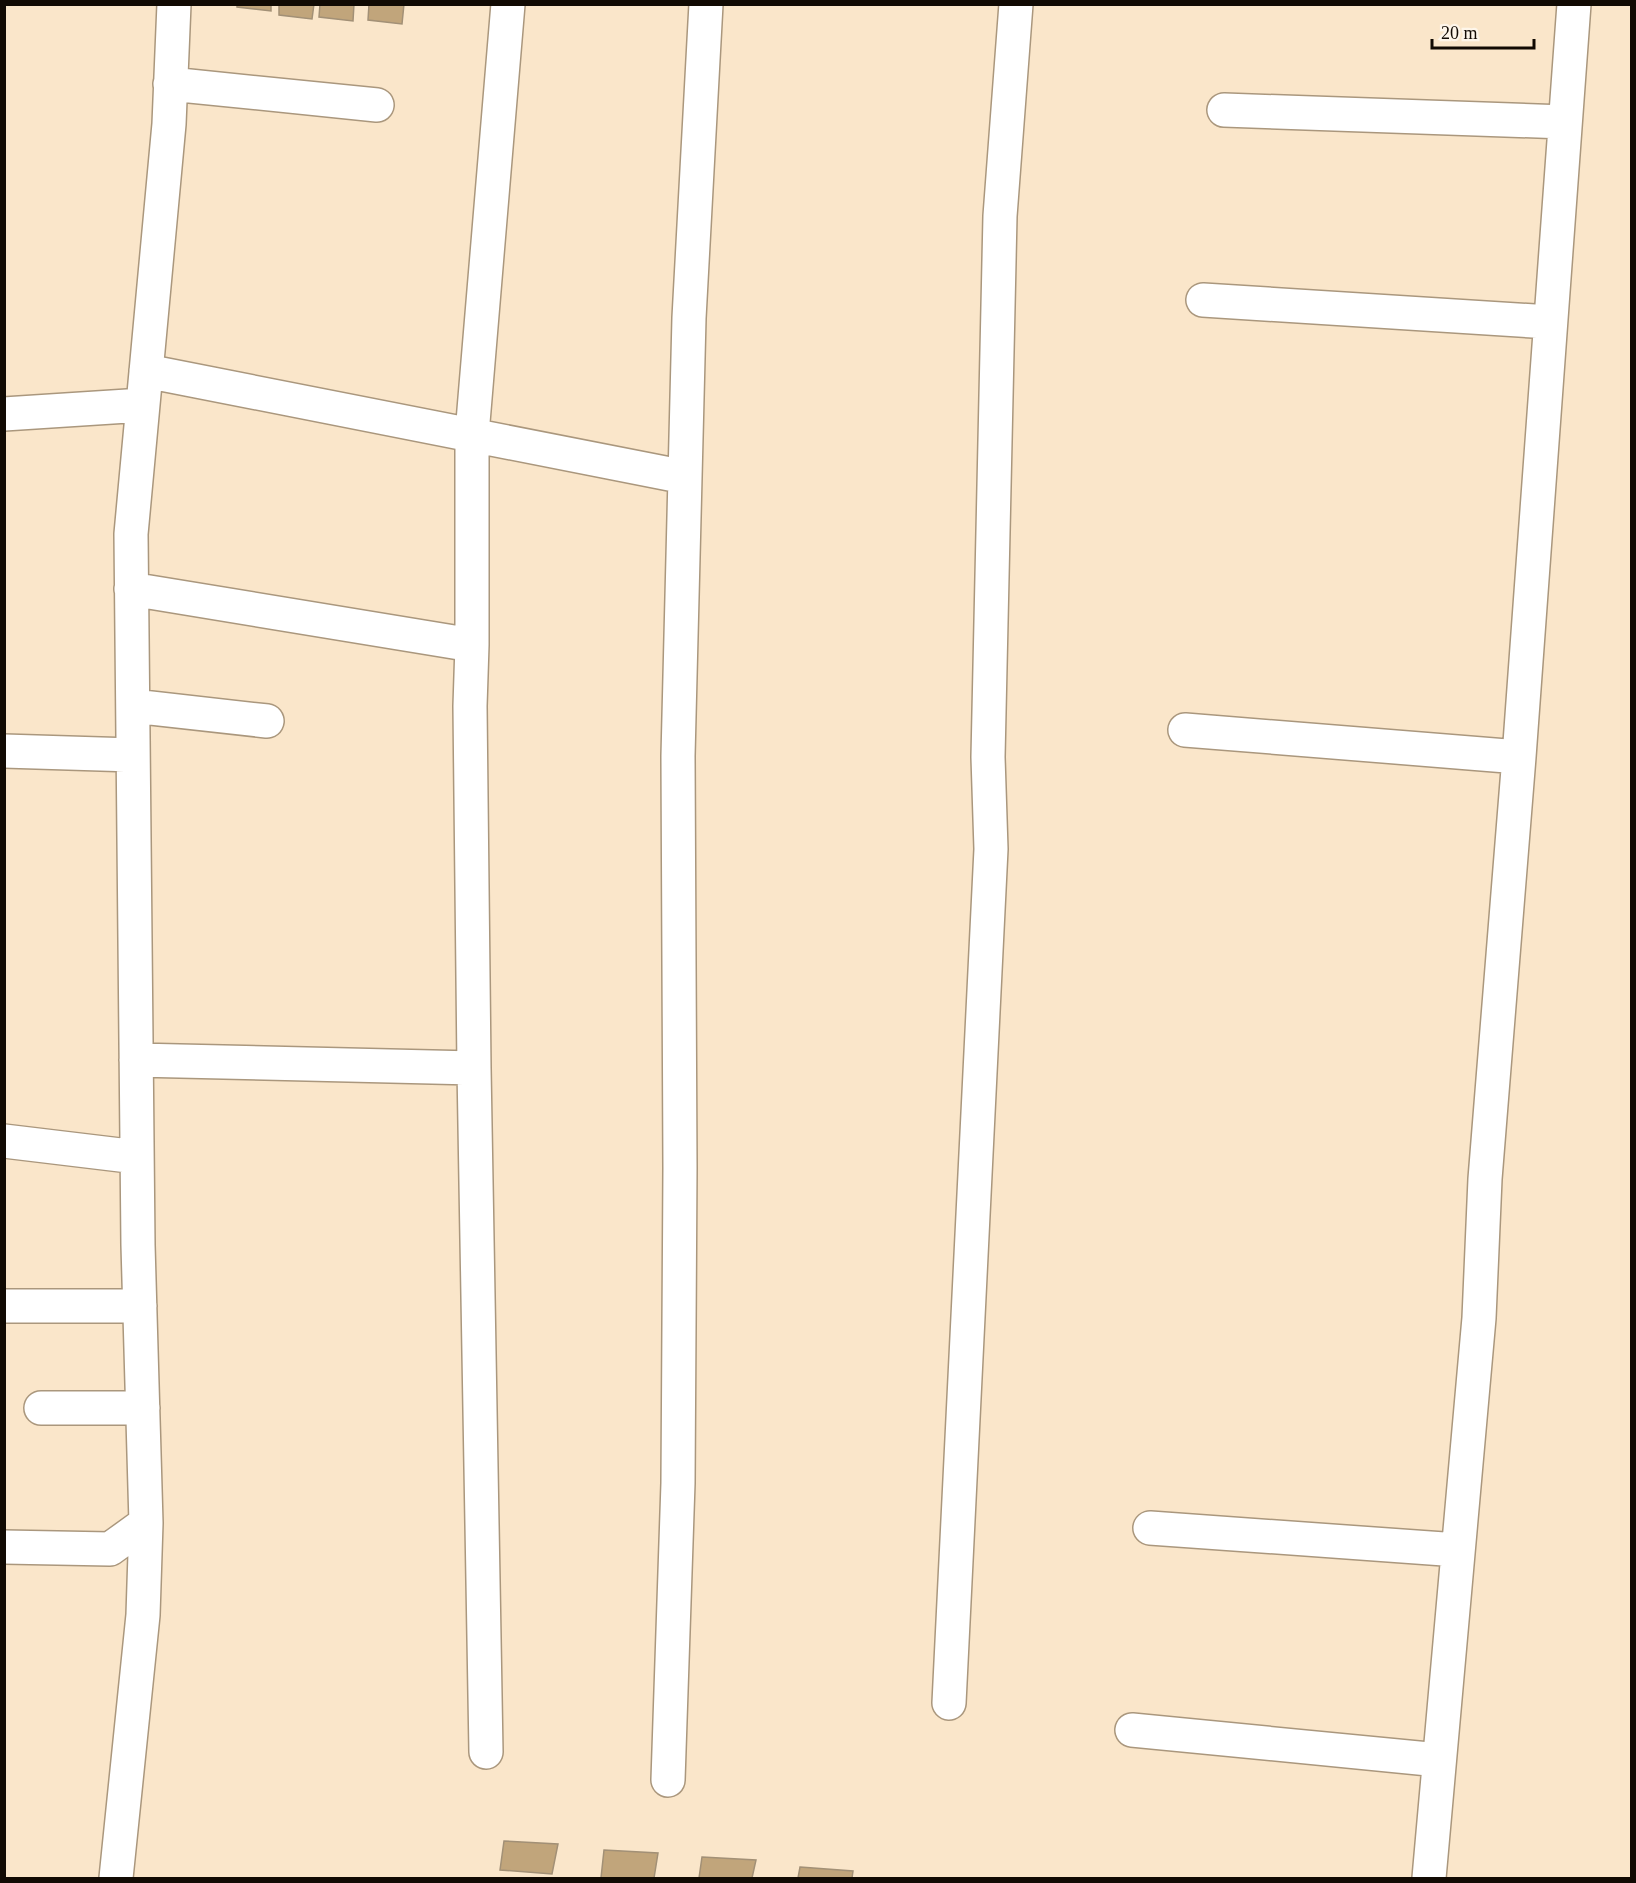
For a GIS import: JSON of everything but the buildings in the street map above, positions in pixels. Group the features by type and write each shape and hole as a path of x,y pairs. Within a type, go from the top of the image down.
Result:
{"street":[{"path":"116,1878 143,1615 146,1522 137,1157 131,534 169,124 174,4"},
{"path":"486,1752 470,706 472,434 508,4"},
{"path":"668,1780 678,1483 680,1168 678,756 689,318 706,4"},
{"path":"950,1703 991,849 988,757 1000,216 1016,4"},
{"path":"1429,1878 1479,1318 1485,1179 1520,757 1574,4"},
{"path":"170,84 377,105"},
{"path":"1224,110 1565,122"},
{"path":"1203,300 1550,322"},
{"path":"146,370 685,477"},
{"path":"4,414 143,405"},
{"path":"131,589 472,645"},
{"path":"133,706 267,722"},
{"path":"1185,730 1520,757"},
{"path":"4,751 133,755"},
{"path":"136,1060 474,1068"},
{"path":"4,1141 137,1157"},
{"path":"4,1306 140,1306"},
{"path":"41,1408 142,1408"},
{"path":"4,1547 110,1549 146,1522"},
{"path":"1150,1528 1458,1550"},
{"path":"1132,1730 1439,1760"}]}
